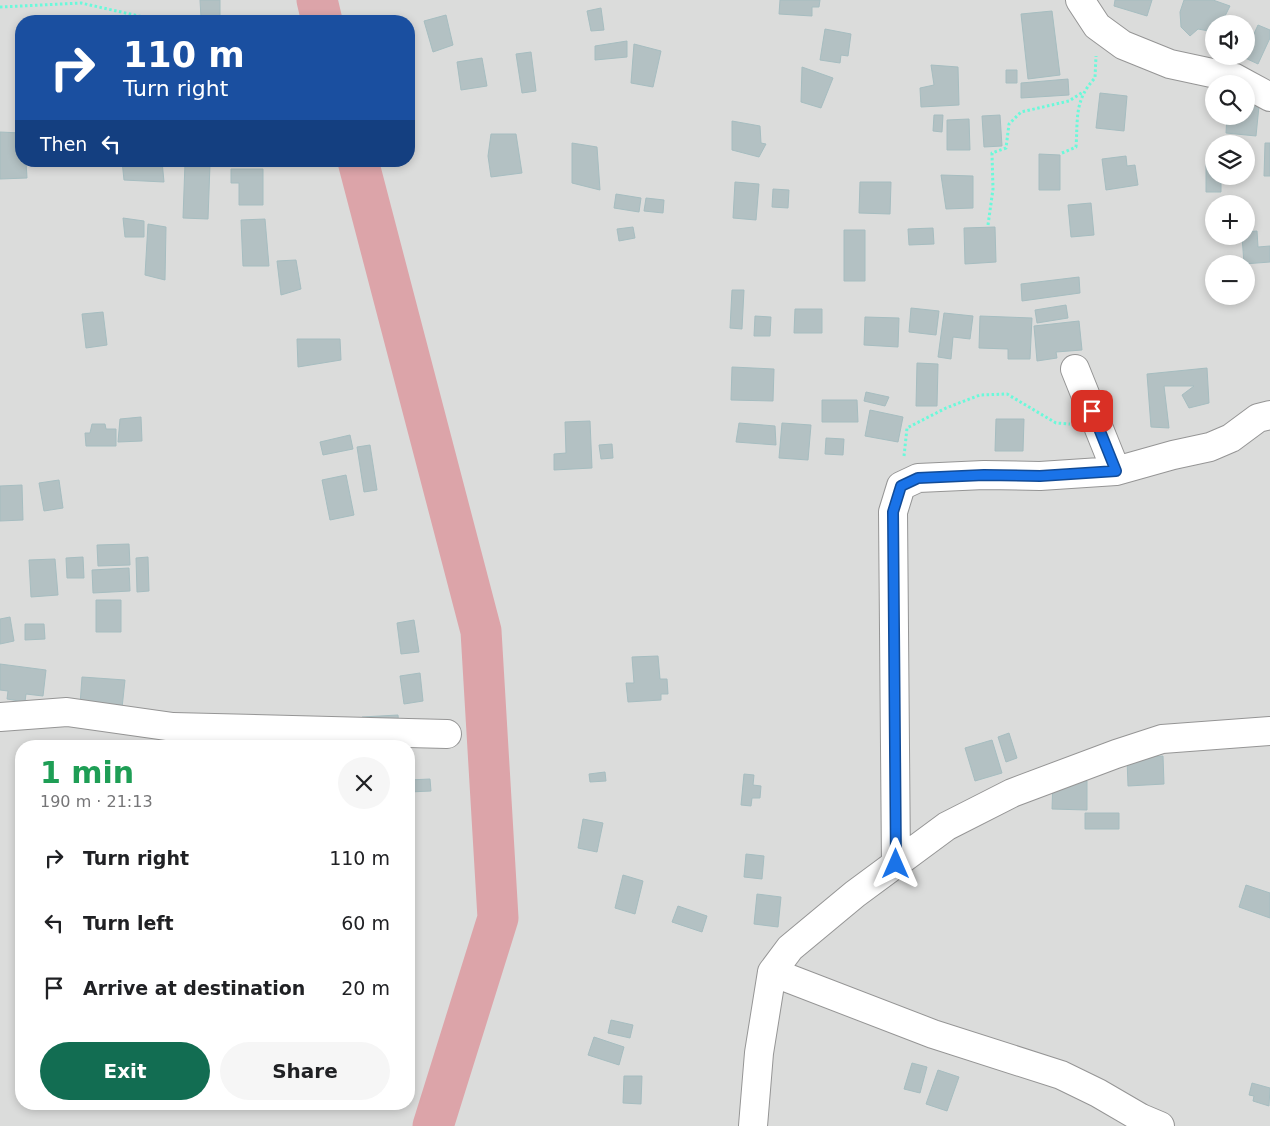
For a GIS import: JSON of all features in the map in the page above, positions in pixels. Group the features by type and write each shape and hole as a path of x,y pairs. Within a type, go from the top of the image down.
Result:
{"street":[{"path":"1080,0 1097,26 1123,45 1170,64 1221,75"},
{"path":"1255,89 1270,97"},
{"path":"1075,368 1116,471"},
{"path":"896,864 893,512 901,486 918,478 984,475 1040,476 1116,471 1210,447 1231,438 1258,418 1270,416"},
{"path":"0,717 67,712 173,727 447,734"},
{"path":"753,1126 754,1092 772,972 790,948 856,894 947,826 1004,797 1116,754 1162,739 1270,731"},
{"path":"772,972 933,1034 1061,1075 1098,1093 1141,1118 1160,1126"}],"path":[{"path":"0,7 81,3 135,15"},
{"path":"1062,153 1076,147 1078,105 1084,89 1095,78 1097,26"},
{"path":"988,225 994,189 992,153 1006,148 1008,124 1021,112 1069,101 1083,92"},
{"path":"901,486 907,428 946,408 980,395 1006,394 1056,423 1098,426"}],"shaded area":[{"path":"0,0 1270,0 1270,1126 0,1126"}],"building":[{"path":"200,0 220,0 220,15 201,15"},
{"path":"780,0 820,0 819,7 812,7 812,16 779,14"},
{"path":"1115,0 1152,0 1147,16 1114,6"},
{"path":"1184,0 1213,0 1230,6 1226,15 1205,15 1205,30 1198,29 1190,36 1181,27 1180,12"},
{"path":"601,8 604,30 591,31 587,11"},
{"path":"1052,11 1060,75 1028,79 1021,14"},
{"path":"446,15 453,45 433,52 424,21"},
{"path":"1258,25 1270,30 1270,38 1258,64 1255,63 1255,32"},
{"path":"825,29 851,34 848,56 841,55 840,63 820,60"},
{"path":"627,41 627,57 595,60 595,46"},
{"path":"634,44 661,51 653,87 631,83"},
{"path":"531,52 536,91 522,93 516,54"},
{"path":"482,58 487,86 461,90 457,62"},
{"path":"931,65 958,67 959,105 921,107 920,88 934,85"},
{"path":"802,67 833,78 821,108 801,102"},
{"path":"1006,70 1017,70 1017,83 1006,83"},
{"path":"1068,79 1069,95 1021,98 1021,83"},
{"path":"1100,93 1127,96 1124,131 1096,128"},
{"path":"1255,96 1260,96 1256,136 1226,133 1226,125 1255,125"},
{"path":"934,115 943,115 942,132 933,131"},
{"path":"1000,115 1002,146 984,147 982,116"},
{"path":"969,119 970,150 947,150 947,120"},
{"path":"732,121 760,126 761,143 766,144 759,157 732,150"},
{"path":"0,132 15,133 15,167 26,167 27,178 0,179"},
{"path":"491,134 516,134 522,173 491,177 488,156"},
{"path":"572,143 597,147 600,190 572,183"},
{"path":"1265,143 1270,143 1270,176 1264,176"},
{"path":"1039,154 1060,155 1060,190 1039,190"},
{"path":"1126,156 1127,166 1135,165 1138,185 1106,190 1102,159"},
{"path":"123,167 163,167 164,182 124,180"},
{"path":"185,167 210,167 208,219 183,218"},
{"path":"231,169 263,169 263,205 239,205 239,183 231,183"},
{"path":"941,175 973,176 973,208 946,209"},
{"path":"735,182 759,184 756,220 733,218"},
{"path":"860,182 891,182 890,214 859,213"},
{"path":"1206,185 1221,185 1221,192 1206,192"},
{"path":"773,189 789,190 788,208 772,207"},
{"path":"616,194 641,198 639,212 614,208"},
{"path":"646,198 664,200 663,213 644,211"},
{"path":"1091,203 1094,235 1071,237 1068,205"},
{"path":"123,218 144,221 144,237 125,237"},
{"path":"265,219 269,266 243,266 241,220"},
{"path":"148,224 166,227 165,280 145,275"},
{"path":"633,227 635,238 619,241 617,229"},
{"path":"995,227 996,262 965,264 964,228"},
{"path":"933,228 934,244 909,245 908,229"},
{"path":"844,230 865,230 865,281 844,281"},
{"path":"1255,231 1257,231 1258,247 1270,246 1270,262 1255,263 1255,255 1243,255 1243,245 1255,245"},
{"path":"296,260 301,289 281,295 277,261"},
{"path":"1079,277 1080,293 1022,301 1021,284"},
{"path":"732,290 744,290 742,329 730,328"},
{"path":"1066,305 1068,318 1037,323 1035,310"},
{"path":"911,308 939,311 936,335 909,332"},
{"path":"795,309 822,309 822,333 794,333"},
{"path":"103,312 107,345 86,348 82,314"},
{"path":"944,313 973,316 970,339 953,337 951,359 938,357"},
{"path":"755,316 771,317 770,336 754,336"},
{"path":"980,316 1032,318 1030,359 1008,359 1008,349 979,348"},
{"path":"865,317 899,318 898,347 864,345"},
{"path":"1079,321 1082,350 1056,352 1057,358 1037,361 1034,326"},
{"path":"297,339 340,339 341,360 298,367"},
{"path":"917,363 938,364 937,406 916,406"},
{"path":"732,367 774,369 773,401 731,400"},
{"path":"1207,368 1209,403 1189,408 1182,395 1194,386 1164,386 1169,428 1151,427 1147,374"},
{"path":"866,392 889,397 885,406 864,401"},
{"path":"822,400 857,400 858,422 822,422"},
{"path":"870,410 903,417 898,442 865,436"},
{"path":"141,417 142,441 118,442 120,419"},
{"path":"996,419 1024,419 1023,451 995,451"},
{"path":"590,421 592,468 554,470 554,454 566,453 565,422"},
{"path":"739,423 775,426 776,445 736,442"},
{"path":"782,423 811,425 808,460 779,458"},
{"path":"92,424 105,424 106,429 116,429 116,446 86,446 85,433 90,433"},
{"path":"350,435 353,449 323,455 320,442"},
{"path":"826,438 844,439 843,455 825,454"},
{"path":"612,444 613,458 601,459 599,445"},
{"path":"370,445 377,490 364,492 357,447"},
{"path":"346,475 354,515 330,520 322,480"},
{"path":"59,480 63,508 44,511 39,483"},
{"path":"22,485 23,520 0,521 0,486"},
{"path":"129,544 130,565 98,566 97,545"},
{"path":"83,557 84,578 67,578 66,558"},
{"path":"148,557 149,591 137,592 136,558"},
{"path":"55,559 58,595 31,597 29,560"},
{"path":"129,568 130,591 93,593 92,570"},
{"path":"96,600 121,600 121,632 96,632"},
{"path":"10,617 14,641 0,644 0,619"},
{"path":"414,620 419,652 401,654 397,623"},
{"path":"25,624 44,624 45,639 25,640"},
{"path":"658,656 660,679 667,679 668,694 661,694 661,700 628,702 626,683 634,683 632,657"},
{"path":"0,664 46,670 43,696 26,694 25,702 7,699 8,691 0,690"},
{"path":"420,673 423,701 404,704 400,676"},
{"path":"82,677 125,680 122,708 80,705"},
{"path":"398,715 399,727 363,728 362,717"},
{"path":"1009,733 1017,758 1006,762 998,737"},
{"path":"992,740 1002,773 975,781 965,748"},
{"path":"1163,756 1164,784 1128,786 1127,758"},
{"path":"605,772 606,781 590,782 589,774"},
{"path":"744,774 754,775 753,785 761,786 760,798 752,798 751,806 741,805"},
{"path":"430,779 431,791 415,792 415,780"},
{"path":"1053,780 1087,781 1087,810 1052,809"},
{"path":"1085,813 1119,813 1119,829 1085,829"},
{"path":"583,819 603,823 597,852 578,848"},
{"path":"746,854 764,856 762,879 744,877"},
{"path":"623,875 643,881 635,914 615,908"},
{"path":"1246,885 1270,893 1270,918 1239,907"},
{"path":"757,894 781,897 778,927 754,924"},
{"path":"678,906 707,916 702,932 672,922"},
{"path":"611,1020 633,1025 630,1038 608,1033"},
{"path":"594,1037 624,1047 619,1065 588,1055"},
{"path":"912,1063 927,1067 920,1093 904,1089"},
{"path":"938,1070 959,1077 947,1111 926,1104"},
{"path":"624,1076 642,1076 641,1104 623,1103"},
{"path":"1252,1083 1270,1088 1269,1106 1253,1101 1254,1096 1249,1095"}],"waterway":[{"path":"317,0 321,15"},
{"path":"360,167 481,631 498,918 433,1126"}],"route":[{"path":"896,864 893,512 901,486 918,478 984,475 1040,476 1116,471 1092,411"}]}
